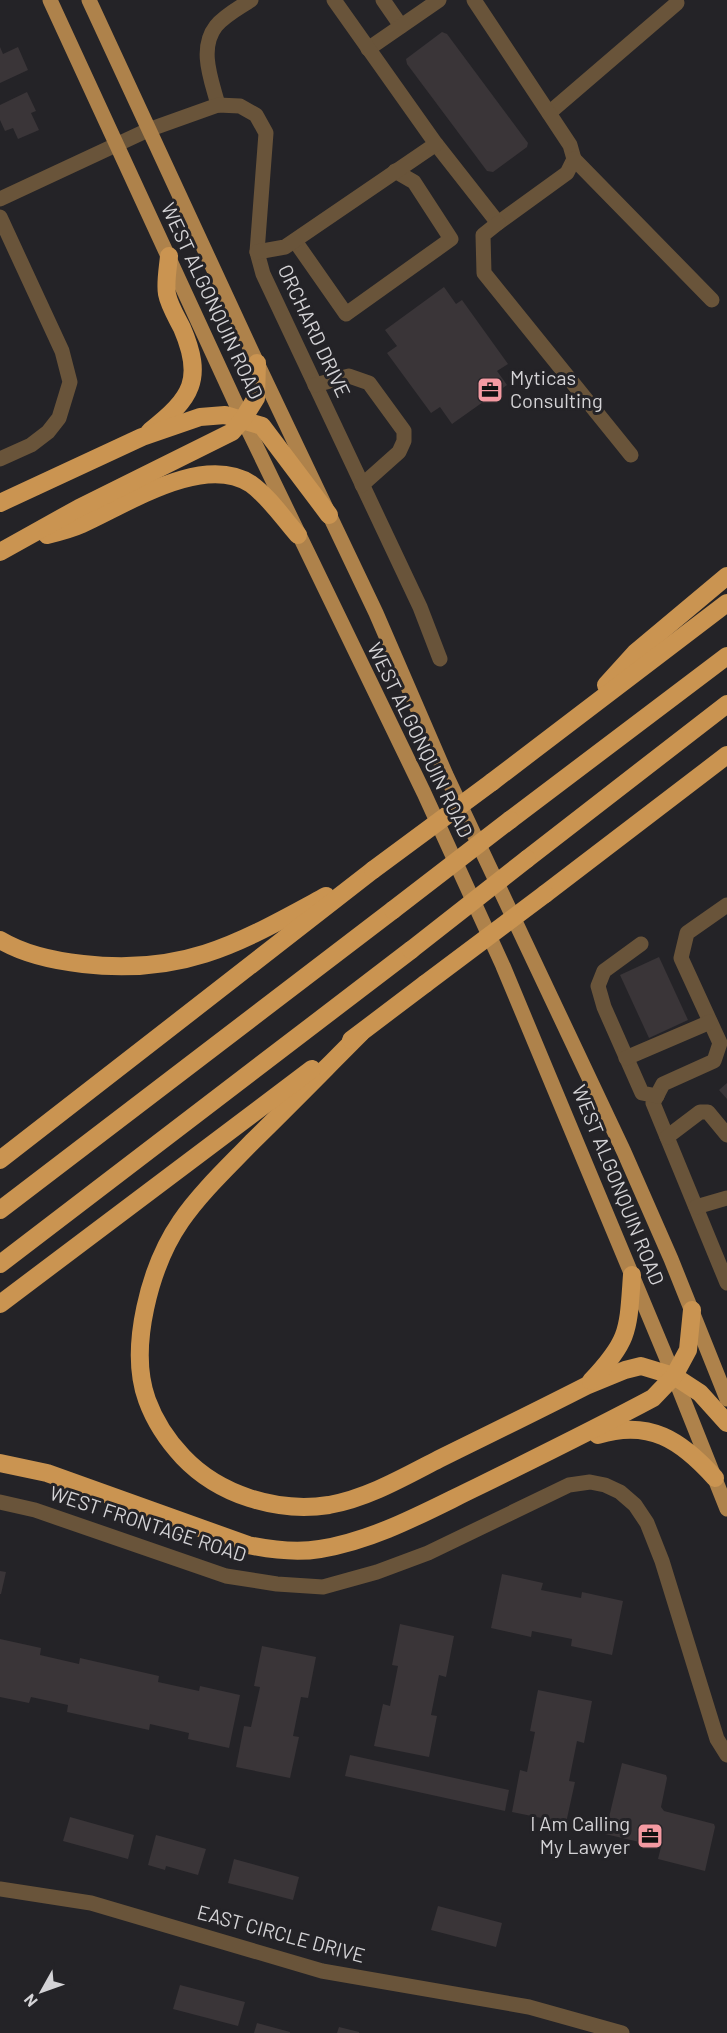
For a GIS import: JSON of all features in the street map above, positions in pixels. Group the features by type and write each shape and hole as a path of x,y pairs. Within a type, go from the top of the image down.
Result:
{"highway":[{"path":"142,437 181,404 188,393 193,375 191,349 167,294 169,256"},
{"path":"8,548 79,508 232,432 243,420 256,398 257,363"},
{"path":"0,503 142,437 200,417 225,415 262,426 329,515"},
{"path":"8,548 80,525 180,480 219,473 252,485 298,535"},
{"path":"579,716 635,653 727,576"},
{"path":"0,1160 373,870 727,603"},
{"path":"0,1210 727,656"},
{"path":"0,1264 411,950 727,704"},
{"path":"0,1304 727,755"},
{"path":"0,940 24,952 69,963 128,967 182,961 218,950 262,932 373,870"},
{"path":"361,1033 213,1183 181,1221 164,1253 147,1298 141,1347 142,1376 146,1398 164,1435 191,1466 231,1490 274,1505 311,1507 339,1503 366,1495 586,1386 641,1366 674,1376 700,1393 727,1423"},
{"path":"586,1386 612,1359 623,1342 629,1323 632,1275"},
{"path":"0,1462 46,1473 248,1545 273,1550 320,1549 367,1538 437,1506 653,1398 674,1376 688,1350 692,1310"},
{"path":"550,1450 616,1430 642,1429 676,1443 702,1463 715,1478"}],"main road":[{"name":"WEST ALGONQUIN ROAD","path":"50,0 243,420 418,782 503,966 727,1509"},
{"name":"WEST ALGONQUIN ROAD","path":"89,0 376,613 446,776 624,1152 692,1310 727,1399"}],"street":[{"path":"218,105 209,69 207,51 210,41 215,28 251,0"},
{"path":"334,0 436,144 498,223"},
{"path":"383,0 401,26"},
{"path":"474,0 570,145 574,159 712,300"},
{"path":"368,49 437,1"},
{"path":"549,113 677,3"},
{"name":"ORCHARD DRIVE","path":"0,199 148,130 218,105 240,106 256,115 266,134 257,252 263,274 420,607 440,659"},
{"path":"257,252 285,247 436,144"},
{"path":"574,159 567,173 483,235 484,273 631,455"},
{"path":"294,241 346,314 451,239 414,182 395,171"},
{"path":"0,217 62,351 70,382 59,418 48,432 31,445 0,459"},
{"path":"315,386 349,376 369,383 404,431 404,441 399,452 362,485"},
{"path":"727,905 687,933 681,958 720,1043 714,1061 663,1084 653,1103 727,1283"},
{"path":"641,944 604,971 598,986 604,1007 642,1093 657,1096"},
{"path":"626,1058 710,1022"},
{"path":"667,1137 700,1112 708,1112 727,1134"},
{"path":"696,1207 727,1198"},
{"name":"WEST FRONTAGE ROAD","path":"0,1502 35,1510 226,1576 277,1584 323,1587 368,1575 428,1553 569,1485 590,1482 605,1485 620,1492 634,1505 647,1523 665,1571 717,1739 727,1755"},
{"name":"EAST CIRCLE DRIVE","path":"0,1889 91,1903 322,1971 529,2007 622,2033"}],"building":[{"path":"442,32 447,34 528,143 527,147 493,172 487,171 407,64 406,59"},
{"path":"0,47 3,54 18,47 28,70 0,83"},
{"path":"27,92 36,111 31,113 39,130 18,139 13,128 5,131 0,120 0,105"},
{"path":"444,287 456,304 462,300 508,364 497,371 507,385 452,424 440,407 431,413 387,353 397,346 385,330"},
{"path":"659,957 688,1020 649,1038 620,975"},
{"path":"727,1083 727,1099 719,1090"},
{"path":"0,1571 6,1572 1,1594 0,1594"},
{"path":"502,1574 543,1583 541,1590 581,1598 582,1592 623,1601 612,1655 571,1646 572,1639 532,1631 531,1637 491,1628"},
{"path":"400,1624 454,1636 446,1677 439,1675 431,1715 437,1716 429,1757 374,1746 383,1704 390,1706 398,1666 392,1665"},
{"path":"0,1639 41,1648 40,1655 79,1664 80,1658 159,1676 158,1682 199,1691 200,1686 240,1695 229,1748 188,1739 189,1733 150,1724 149,1730 67,1712 68,1705 31,1697 29,1703 0,1697"},
{"path":"262,1646 316,1657 308,1698 301,1697 293,1736 299,1737 290,1778 236,1767 244,1726 251,1727 260,1687 254,1686"},
{"path":"538,1690 592,1701 584,1743 577,1741 569,1781 575,1782 566,1823 512,1812 520,1770 527,1772 535,1732 530,1731"},
{"path":"350,1755 509,1790 505,1811 345,1776"},
{"path":"622,1763 666,1775 661,1807 664,1811 714,1824 705,1871 658,1859 661,1847 605,1834"},
{"path":"70,1817 134,1835 128,1859 63,1841"},
{"path":"156,1835 206,1849 198,1875 166,1866 165,1870 148,1865"},
{"path":"234,1859 299,1877 293,1900 228,1883"},
{"path":"438,1906 502,1923 496,1947 431,1930"},
{"path":"180,1985 245,2002 238,2026 173,2009"},
{"path":"257,2023 290,2032 290,2033 254,2033"},
{"path":"339,2027 359,2032 359,2033 337,2033"}],"place":[{"name":"Myticas Consulting","path":"490,390"},
{"name":"I Am Calling My Lawyer","path":"650,1836"}]}
